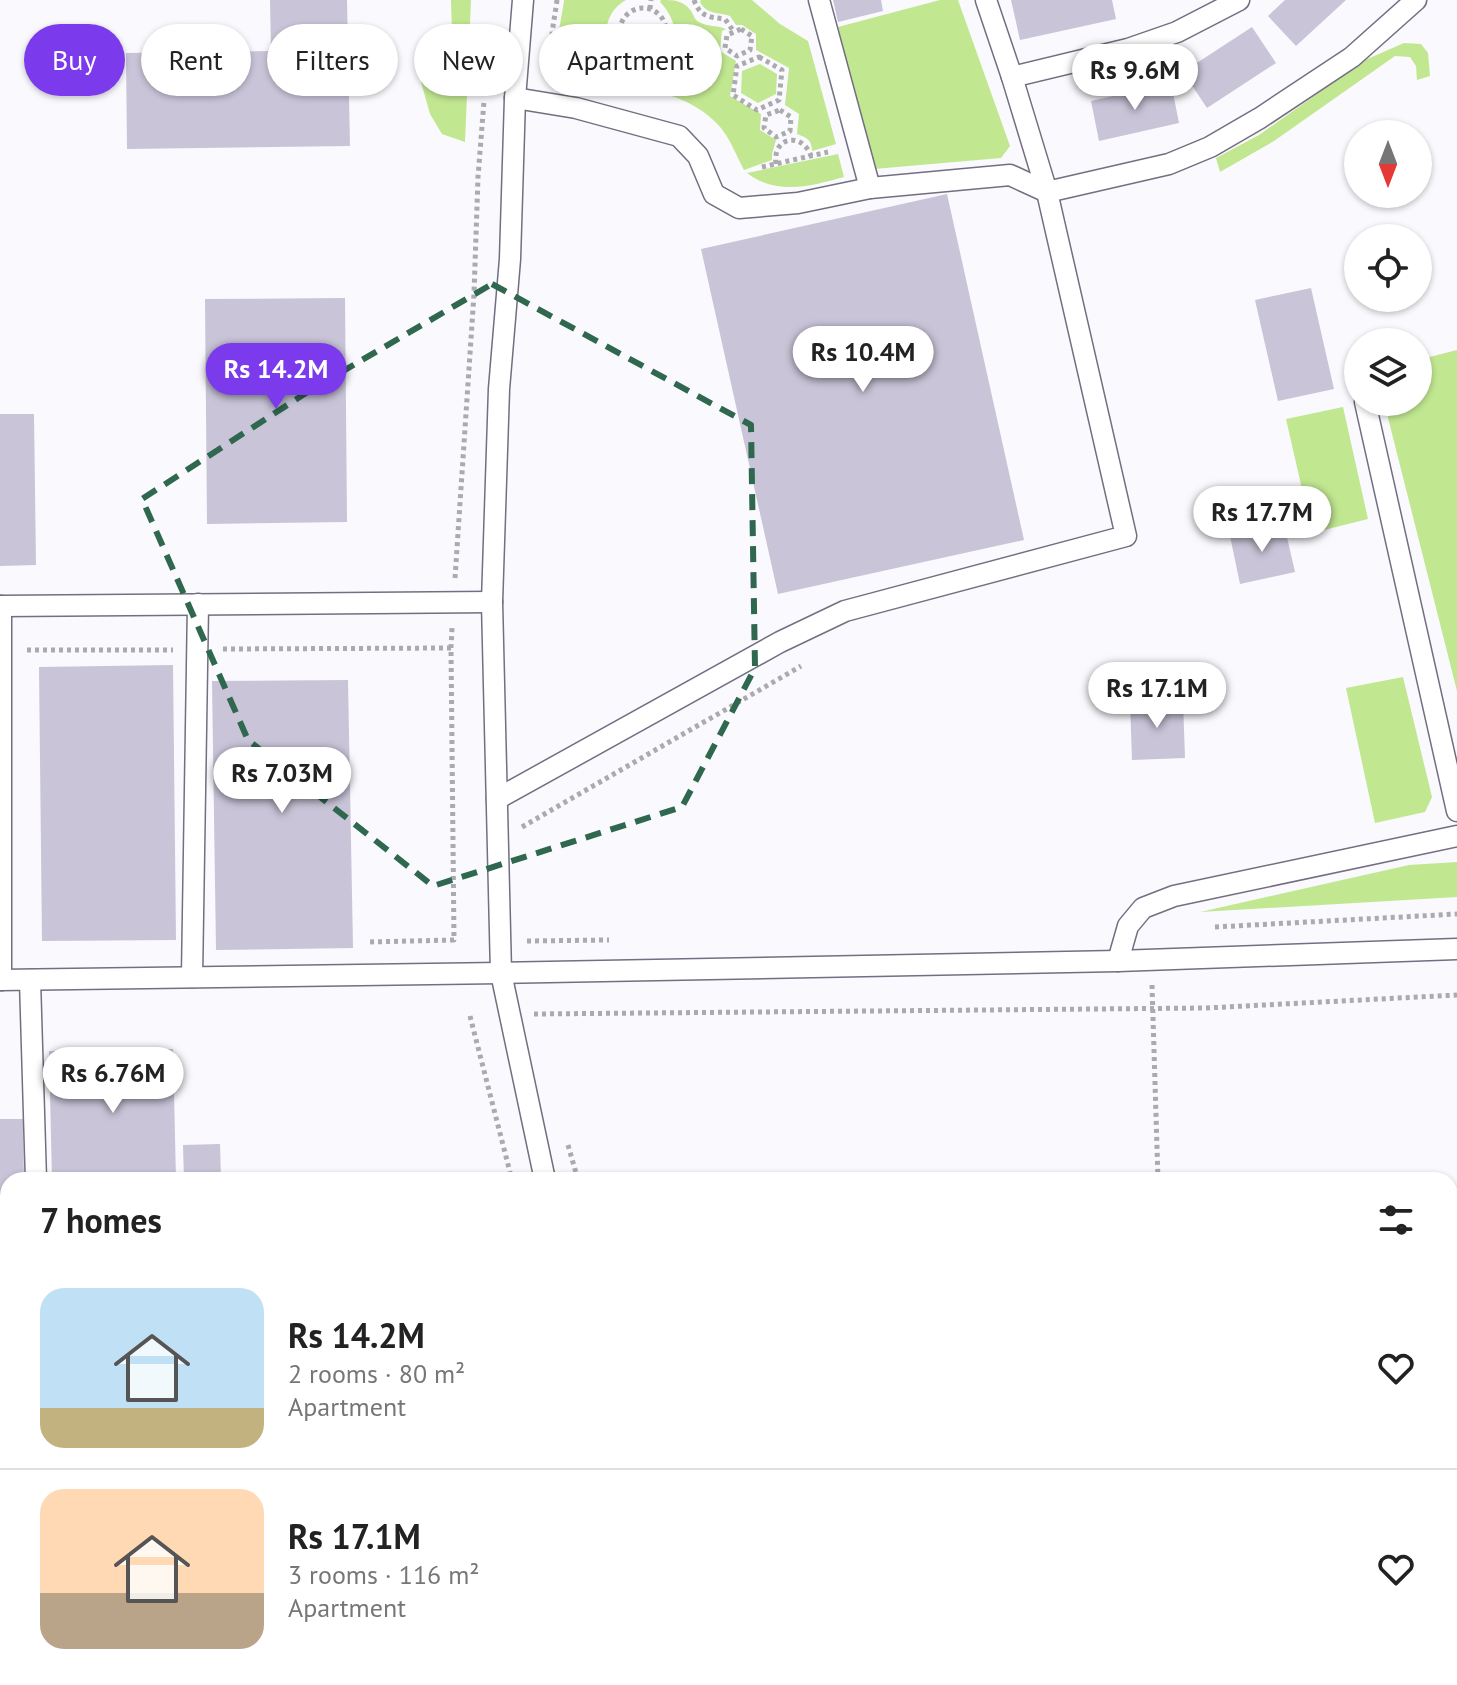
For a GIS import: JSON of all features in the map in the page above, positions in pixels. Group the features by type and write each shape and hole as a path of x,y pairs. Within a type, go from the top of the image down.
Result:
{"lane":[{"path":"523,0 515,98 510,259 499,389 492,602 501,973 543,1172"},
{"path":"819,0 870,188"},
{"path":"497,799 780,642 845,611 1126,536 1047,192 986,0"},
{"path":"1012,77 1128,49 1177,32 1239,0"},
{"path":"515,98 576,108 679,136 698,156 714,194 739,208 798,203 870,188 1010,175 1047,192 1169,164 1210,147 1352,57 1416,0"},
{"path":"1368,416 1457,811"},
{"path":"492,602 1,606 0,980 1118,961 1457,949"},
{"path":"192,977 198,604"},
{"path":"1118,961 1128,926 1143,908 1174,896 1456,834"},
{"path":"30,980 36,1172"}],"path":[{"path":"650,9 651,0"},
{"path":"694,0 704,16 725,19 734,32"},
{"path":"621,24 627,13 634,9 650,9 662,17 666,24"},
{"path":"741,29 752,36 750,50 743,54 737,56 725,48 727,35 741,29"},
{"path":"743,54 748,61"},
{"path":"759,57 782,70 779,100 757,110 733,95 737,66 748,61 759,57"},
{"path":"368,942 454,940 451,648 484,96"},
{"path":"769,105 774,112"},
{"path":"780,110 791,117 790,131 776,137 764,128 766,115 774,112 780,110"},
{"path":"782,134 786,141"},
{"path":"776,164 776,151 786,141 801,142 811,156"},
{"path":"762,167 828,152"},
{"path":"1,651 451,648"},
{"path":"518,830 806,662"},
{"path":"1205,928 1457,914"},
{"path":"522,942 617,940"},
{"path":"1151,960 1158,1172"},
{"path":"532,1014 1206,1008 1457,995"},
{"path":"470,1016 510,1172"},
{"path":"566,1135 576,1172"}],"highlighted area":[{"path":"492,284 751,425 755,668 682,807 433,886 248,740 142,499 309,391"}],"green space":[{"path":"451,0 471,0 470,24 452,24"},
{"path":"564,0 626,0 614,10 607,24 560,24"},
{"path":"701,0 752,0 780,24 808,41 836,144 812,151 808,140 797,134 799,114 785,105 789,68 756,50 756,34 742,25 736,25 730,16 706,9"},
{"path":"940,0 958,0 1010,146 1001,158 874,169 838,27"},
{"path":"660,2 681,3 704,24 673,24"},
{"path":"1404,43 1421,44 1428,53 1430,76 1417,80 1416,66 1410,57 1395,56 1274,141 1220,172 1216,158 1259,135 1365,60"},
{"path":"722,52 736,61 730,96 761,114 760,130 776,140 772,160 744,170 721,128 701,110 671,96 722,96"},
{"path":"760,64 777,74 776,94 758,103 741,93 742,71"},
{"path":"425,96 467,96 465,142 442,134 430,114"},
{"path":"838,154 844,177 819,183 782,187 770,185 747,173"},
{"path":"1457,350 1457,691 1388,416 1432,416 1432,356"},
{"path":"1343,407 1368,519 1312,533 1286,419"},
{"path":"1403,677 1432,797 1425,812 1375,823 1346,688"},
{"path":"1457,862 1457,897 1200,912 1409,865"}],"building":[{"path":"270,0 347,0 347,24 270,24"},
{"path":"833,0 881,0 883,11 838,22"},
{"path":"1011,0 1112,0 1116,19 1020,40"},
{"path":"1285,0 1346,0 1296,46 1268,16"},
{"path":"1252,27 1276,63 1207,108 1183,72"},
{"path":"251,51 267,51 267,96 349,96 350,146 127,149 126,53 141,53 141,96 251,96"},
{"path":"1171,83 1179,123 1099,141 1091,101"},
{"path":"947,194 1024,540 778,594 701,249"},
{"path":"1311,288 1334,389 1278,401 1255,300"},
{"path":"345,298 347,522 207,524 205,299"},
{"path":"0,414 34,414 36,565 0,566"},
{"path":"1284,524 1295,572 1240,584 1230,536"},
{"path":"173,665 176,940 42,941 39,667"},
{"path":"348,680 353,948 216,950 212,681"},
{"path":"1183,701 1185,758 1132,760 1130,702"},
{"path":"173,1049 176,1172 52,1172 49,1051"},
{"path":"0,1119 23,1119 24,1172 0,1172"},
{"path":"220,1144 221,1172 184,1172 183,1145"}]}
